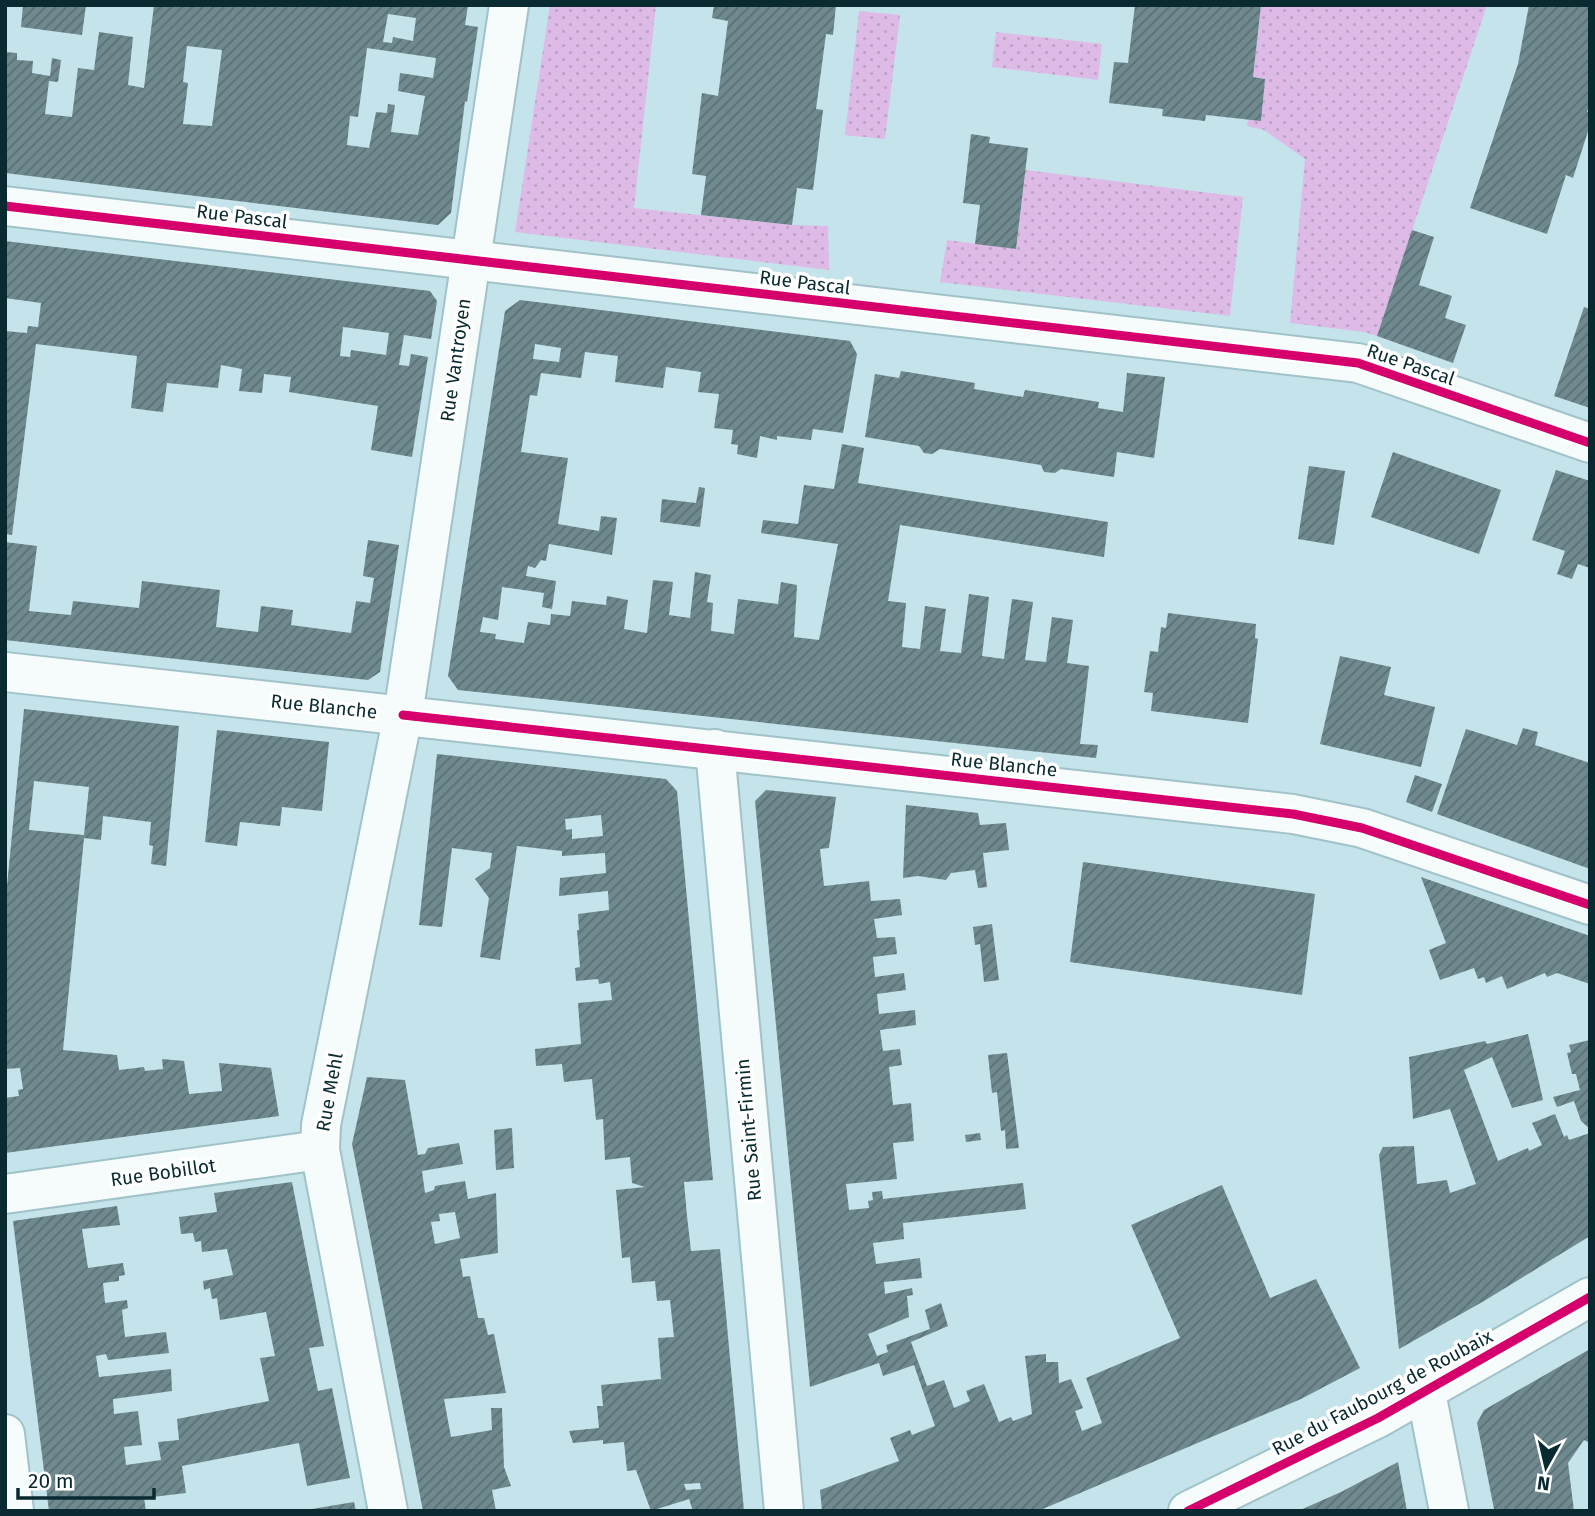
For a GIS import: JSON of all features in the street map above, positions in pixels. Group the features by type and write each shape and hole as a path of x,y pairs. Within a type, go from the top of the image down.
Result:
{"street":[{"name":"Rue Vantroyen","path":"403,715 509,5"},
{"name":"Rue Pascal","path":"5,206 1358,363 1590,443"},
{"name":"Rue Blanche","path":"5,672 715,749 1329,820 1362,828 1590,905"},
{"name":"Rue Mehl","path":"388,1511 320,1150 321,1125 403,715"},
{"name":"Rue Saint-Firmin","path":"715,749 783,1511"},
{"name":"Rue Bobillot","path":"5,1194 320,1150"},
{"name":"Rue du Faubourg de Roubaix","path":"1188,1511 1342,1438 1590,1297"},
{"path":"1426,1392 1449,1511"},
{"path":"5,1434 14,1511"}],"shaded area":[{"path":"550,5 656,5 634,208 792,225 828,226 829,270 515,232"},
{"path":"1261,5 1487,5 1377,336 1290,323 1305,159 1264,130 1247,126 1265,79 1253,77"},
{"path":"859,11 900,15 885,139 845,135"},
{"path":"996,32 1102,44 1098,80 992,67"},
{"path":"1025,170 1243,197 1230,316 940,282 947,240 1016,249"}],"building":[{"path":"23,5 86,5 82,35 21,27"},
{"path":"154,5 468,5 465,25 478,27 467,102 465,101 451,213 438,225 5,173 5,52 17,53 17,60 33,61 32,73 50,76 52,58 61,60 58,82 49,81 45,114 72,117 78,68 94,70 99,32 133,37 128,85 144,88","holes":["388,14 416,18 413,41 393,37 392,43 383,42","187,46 222,50 212,126 183,124 188,83 183,82","367,48 436,58 433,78 400,73 398,91 425,96 418,135 391,132 395,105 388,104 387,113 376,112 369,148 347,145 350,116 358,117"]},
{"path":"714,5 836,5 833,35 826,34 816,109 823,110 813,190 797,188 792,225 701,215 706,176 692,174 702,93 718,96 728,21 712,18"},
{"path":"1135,5 1261,5 1253,77 1265,79 1261,121 1206,115 1205,121 1162,116 1163,109 1109,103 1114,62 1128,63"},
{"path":"1529,5 1590,5 1590,104 1587,112 1590,112 1590,125 1573,178 1566,175 1547,234 1470,208 1518,64"},
{"path":"971,134 990,137 989,143 1028,148 1016,249 975,244 980,205 963,203"},
{"path":"1412,230 1434,237 1419,285 1452,296 1445,318 1466,325 1453,363 1377,336"},
{"path":"5,241 430,291 437,301 431,339 404,335 399,365 409,366 411,354 428,357 412,457 371,450 378,406 289,392 291,377 264,374 262,393 239,391 242,369 221,365 218,388 167,383 163,412 153,411 131,408 137,356 36,344 12,535 5,534 5,331 27,333 28,326 38,327 41,303 5,298","holes":["343,327 389,333 386,355 351,350 350,357 340,356"]},
{"path":"520,300 850,341 857,354 843,433 813,429 811,440 777,436 777,440 760,436 757,458 737,454 738,445 731,444 733,430 714,428 719,394 698,392 701,372 666,367 663,388 615,382 618,356 585,352 581,378 541,373 537,396 530,395 521,452 568,458 558,524 599,531 601,516 617,518 612,555 549,544 546,561 541,560 535,568 528,566 526,576 556,581 552,609 542,607 544,593 502,587 498,620 483,617 480,632 496,634 495,639 524,643 528,622 550,625 551,614 570,616 572,601 606,605 607,596 628,600 624,629 647,633 653,580 673,582 669,615 690,618 695,572 711,575 707,602 713,603 711,631 734,634 738,599 778,604 781,582 797,585 794,637 819,640 838,544 761,533 763,520 798,524 804,485 834,489 842,444 864,448 858,483 1108,522 1104,557 900,525 888,601 906,603 902,647 920,649 925,606 946,609 940,651 961,653 969,594 989,597 982,656 1004,659 1012,599 1033,602 1025,660 1046,662 1052,617 1073,620 1067,663 1089,666 1080,744 1098,745 1096,758 458,690 448,676 505,311","holes":["535,344 561,348 559,362 533,359"]},
{"path":"1584,307 1590,309 1590,408 1554,396"},
{"path":"901,371 975,383 974,389 1023,397 1025,390 1099,402 1098,408 1123,412 1127,373 1165,377 1154,458 1117,452 1114,477 1061,469 1055,473 1044,472 1041,465 940,449 932,454 924,453 919,446 865,437 875,374 899,378"},
{"path":"1393,452 1501,490 1479,554 1371,517"},
{"path":"1309,466 1345,471 1334,545 1298,539"},
{"path":"1556,470 1590,481 1590,568 1578,564 1572,579 1557,574 1565,551 1532,540"},
{"path":"699,487 705,488 700,527 660,522 662,499 696,503"},
{"path":"368,540 399,545 380,672 368,680 5,640 5,542 37,546 29,611 71,615 73,601 139,608 142,581 220,590 216,627 258,632 261,606 293,610 291,625 351,633 356,601 370,603 374,578 363,576"},
{"path":"1168,613 1256,624 1255,638 1258,639 1248,723 1151,711 1153,693 1144,692 1150,651 1158,652 1161,627 1166,628"},
{"path":"1340,656 1391,667 1384,695 1435,707 1421,767 1320,744"},
{"path":"24,709 179,726 166,866 151,864 151,822 103,816 101,840 84,838 63,1050 117,1055 119,1070 144,1067 145,1071 163,1069 162,1059 184,1061 189,1094 222,1091 219,1063 271,1068 279,1116 5,1153 5,1098 19,1096 18,1090 23,1089 20,1068 5,1069 5,907","holes":["34,781 89,787 84,835 29,830"]},
{"path":"1523,728 1538,732 1535,745 1590,763 1590,869 1437,814 1466,729 1517,745"},
{"path":"217,730 329,742 322,811 282,807 280,826 240,822 237,846 205,842"},
{"path":"437,754 666,779 677,791 713,1180 684,1182 687,1216 691,1251 720,1249 744,1511 693,1511 689,1499 651,1511 636,1470 627,1471 624,1442 603,1444 603,1440 573,1443 569,1431 599,1428 597,1406 603,1406 601,1385 661,1379 658,1338 674,1337 670,1300 657,1301 655,1281 632,1283 630,1257 622,1258 616,1190 645,1187 632,1183 630,1157 605,1160 603,1119 596,1120 592,1079 564,1082 562,1064 536,1066 535,1049 581,1044 578,1003 612,1000 610,982 599,984 598,979 576,981 575,968 580,967 578,914 609,910 608,891 559,896 560,878 606,873 605,853 562,856 562,851 517,846 500,960 480,957 489,898 475,879 490,868 492,853 452,848 442,927 419,925","holes":["601,815 603,836 572,839 572,829 566,830 565,819","700,1483 701,1489 686,1490 684,1484"]},
{"path":"1415,775 1442,784 1432,812 1406,802"},
{"path":"766,790 836,797 829,848 820,849 824,886 869,881 871,901 900,899 902,915 874,919 877,938 895,937 897,954 873,957 875,977 904,973 906,990 877,994 879,1014 915,1010 916,1025 880,1030 883,1051 900,1049 902,1065 889,1067 893,1105 911,1103 914,1141 893,1143 897,1179 846,1184 849,1210 869,1208 868,1201 873,1200 872,1192 882,1191 883,1199 1023,1183 1026,1209 903,1223 904,1239 873,1243 876,1264 920,1258 922,1278 884,1282 885,1294 912,1288 913,1295 907,1296 909,1317 868,1334 877,1356 888,1352 886,1345 930,1329 925,1310 941,1303 948,1326 911,1342 927,1386 944,1380 954,1408 970,1401 966,1391 984,1384 999,1422 1011,1417 1013,1421 1032,1414 1025,1356 1046,1354 1046,1362 1058,1362 1059,1383 1071,1379 1083,1408 1075,1411 1082,1431 1102,1423 1086,1378 1180,1338 1131,1225 1222,1185 1270,1298 1316,1279 1360,1368 1301,1399 1038,1511 822,1511 820,1490 899,1461 890,1438 910,1430 912,1435 935,1426 914,1365 883,1376 879,1363 810,1387 755,801"},
{"path":"906,805 978,813 980,825 1006,823 1009,850 983,853 987,887 978,888 975,870 951,873 946,880 918,876 903,878"},
{"path":"1083,862 1315,894 1302,995 1070,962"},
{"path":"1421,877 1590,936 1590,984 1557,973 1547,977 1545,973 1507,989 1502,976 1486,983 1484,977 1478,979 1474,968 1440,980 1429,950 1446,943"},
{"path":"992,924 999,980 984,982 980,944 975,945 973,927"},
{"path":"1528,1034 1543,1100 1512,1108 1492,1057 1464,1070 1498,1161 1542,1145 1532,1123 1555,1114 1564,1137 1567,1135 1569,1140 1590,1133 1590,1236 1399,1349 1379,1155 1383,1147 1414,1146 1417,1184 1447,1180 1450,1193 1476,1184 1450,1109 1413,1119 1409,1057"},
{"path":"1590,1040 1590,1129 1581,1121 1574,1101 1557,1107 1553,1097 1580,1090 1576,1074 1572,1074 1567,1053 1571,1052 1569,1045"},
{"path":"1007,1053 1019,1148 1006,1149 1005,1130 1001,1131 997,1092 992,1093 988,1055"},
{"path":"367,1077 405,1080 418,1155 425,1154 428,1148 459,1143 463,1164 422,1171 425,1193 434,1190 435,1186 465,1181 468,1199 496,1193 498,1253 460,1259 463,1277 470,1276 478,1318 484,1318 488,1335 494,1334 506,1393 444,1399 451,1437 492,1430 491,1408 502,1408 504,1467 511,1486 492,1490 496,1511 423,1511 352,1144","holes":["455,1212 460,1238 435,1244 431,1222 440,1221 439,1214"]},
{"path":"512,1128 514,1168 496,1170 494,1130"},
{"path":"980,1133 981,1140 966,1142 965,1135"},
{"path":"292,1182 324,1346 309,1348 318,1391 332,1388 350,1478 307,1486 299,1443 182,1466 186,1493 144,1498 146,1511 49,1511 13,1221 117,1206 120,1225 82,1229 88,1268 123,1263 125,1275 119,1276 119,1281 103,1283 105,1303 127,1300 128,1308 122,1310 125,1337 166,1332 169,1353 108,1360 106,1354 96,1356 99,1377 171,1369 172,1391 113,1399 114,1414 138,1411 142,1445 124,1447 126,1465 161,1460 158,1442 179,1440 177,1419 269,1401 260,1358 275,1356 266,1312 220,1320 217,1298 212,1299 210,1288 204,1290 203,1281 233,1275 227,1249 202,1252 201,1241 195,1242 193,1233 181,1234 179,1217 217,1212 214,1193"},
{"path":"1590,1349 1590,1443 1584,1440 1568,1463 1574,1511 1494,1509 1477,1423 1484,1410"},
{"path":"1398,1462 1407,1511 1298,1511 1341,1492"},
{"path":"354,1502 356,1511 312,1511 312,1509"}],"cycle path":[{"path":"5,206 1358,363 1590,443"},
{"path":"403,715 1293,814 1362,828 1590,905"},
{"path":"1188,1511 1378,1418 1590,1297"}]}
